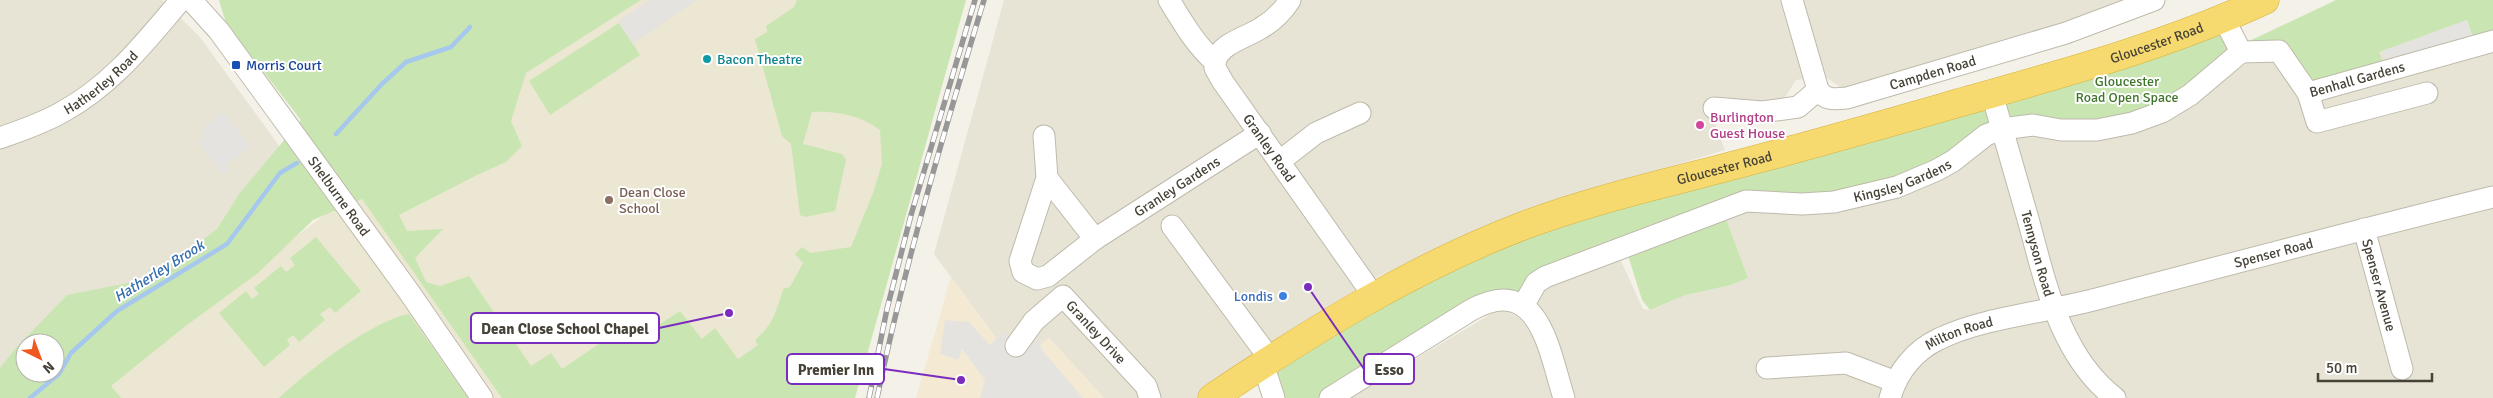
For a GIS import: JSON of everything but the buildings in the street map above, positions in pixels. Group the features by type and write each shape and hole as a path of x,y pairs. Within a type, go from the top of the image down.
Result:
{"highway":[{"name":"Gloucester Road","path":"1212,398 1373,296 1441,261 1567,210 1644,187 1761,158 1992,94 2118,56 2224,19 2265,0"}],"street":[{"name":"Hatherley Road","path":"0,138 65,111 106,83 148,40 180,0"},
{"name":"Shelburne Road","path":"191,0 209,17 225,38 409,292 482,398"},
{"name":"Granley Road","path":"1169,0 1192,38 1214,62 1215,68 1223,82 1373,296"},
{"path":"1214,62 1218,53 1224,48 1274,19 1290,0"},
{"path":"1714,108 1762,112 1798,107 1818,90 1792,0"},
{"name":"Campden Road","path":"1818,90 1823,96 1831,99 1847,98 2066,33 2154,0"},
{"path":"2224,19 2241,52"},
{"name":"Benhall Gardens","path":"2241,52 2278,50 2308,93 2493,41"},
{"name":"Kingsley Gardens","path":"1523,306 1536,283 1545,277 1746,201 1818,203 1872,194 1897,187 1937,170 1953,161 1986,135 2002,129 2033,125 2061,130 2097,130 2132,123 2162,112 2190,95 2241,52"},
{"path":"2308,93 2317,122 2427,93"},
{"name":"Tennyson Road","path":"1992,94 2055,310 2063,330 2082,364 2106,391 2115,398"},
{"path":"1280,161 1316,133 1360,113"},
{"name":"Granley Gardens","path":"1044,136 1047,178 1020,256 1023,272 1032,278 1043,278 1095,239 1260,133"},
{"path":"1047,178 1095,239"},
{"name":"Spenser Road","path":"2055,310 2493,197"},
{"path":"1172,226 1267,362 1274,398"},
{"name":"Spenser Avenue","path":"2364,229 2402,369"},
{"name":"Granley Drive","path":"1016,346 1034,321 1063,296 1146,386 1150,398"},
{"path":"1330,398 1480,305 1499,301 1523,306 1534,315 1542,327 1564,398"},
{"name":"Milton Road","path":"1893,390 1902,371 1919,352 1940,338 1976,326 2055,310"},
{"path":"1767,368 1846,363 1893,390"}],"shaded area":[{"path":"0,0 162,0 199,36 283,151 226,241 65,365 65,333 15,333 15,383 44,383 0,398"},
{"name":"Dean Close School","path":"219,0 939,0 876,192 821,398 84,398 356,191 226,23"},
{"path":"650,0 697,0 633,44 618,21"},
{"path":"1004,0 2133,0 1845,90 1824,76 1796,80 1782,102 1708,105 1725,150 1559,200 1474,231 1379,276 1296,327 1198,398 1104,398 1049,338 1016,365 934,254"},
{"path":"2493,0 2493,398 1350,398 1501,308 1519,318 1554,278 1620,259 1643,309 1650,310 1686,295 1731,285 1748,278 1724,213 1988,142 2184,109 2247,63 2255,44"},
{"path":"2467,20 2474,41 2388,66 2383,51"},
{"path":"224,112 250,147 225,166 229,171 223,175 199,142 206,136 201,129"},
{"path":"951,277 1016,365 1049,338 1104,398 916,398"},
{"path":"945,320 969,322 990,345 1003,332 1010,339 1029,322 1043,351 1083,398 980,398 985,380 962,349 958,360 940,354"}],"green space":[{"path":"219,0 641,0 526,73 511,121 522,146 506,162 399,215 407,231 443,229 415,258 426,282 440,286 469,276 531,366 551,353 562,369 625,326 628,329 649,315 657,326 680,311 702,339 715,328 738,359 758,345 755,340 770,324 783,289 790,287 803,263 795,254 802,247 810,253 851,247 873,193 882,164 880,130 856,117 830,112 812,112 803,144 842,154 846,160 835,211 805,217 800,215 791,144 782,136 755,39 767,32 766,26 794,7 797,0 966,0 855,398 502,398 362,199 313,220 258,273 183,328 111,386 121,398 0,398 0,368 15,349 15,383 65,383 65,333 30,333 67,295 138,281 173,262 217,229 239,194 301,120 226,23"},
{"path":"2336,0 2493,0 2493,37 2473,38 2467,20 2379,52 2384,65 2314,86 2288,49 2245,43"},
{"name":"Gloucester Road Open Space","path":"2224,19 2241,52 2147,118 2018,126 1921,178 1724,213 1748,278 1731,285 1686,295 1650,310 1642,300 1625,246 1507,301 1330,398 1274,398 1270,359 1441,261"},
{"path":"619,23 640,55 550,115 529,81"},
{"path":"316,237 361,291 335,313 330,307 320,314 325,320 299,342 293,335 287,340 290,345 264,367 219,313 246,291 252,299 259,294 254,288 281,266 286,272 295,265 290,258"},
{"path":"409,314 468,398 279,398 306,375 359,336 394,318"}],"waterway":[{"name":"Hatherley Brook","path":"336,134 382,84 406,62 451,47 470,27"},
{"name":"Hatherley Brook","path":"30,398 59,374 71,353 117,311 227,244 280,173 297,163"}],"railway":[{"path":"869,398 887,309 911,215 975,0"},
{"path":"877,398 913,248 940,148 984,0"}],"place":[{"name":"Bacon Theatre","path":"707,59"},
{"name":"Morris Court","path":"236,65"},
{"name":"Burlington Guest House","path":"1700,125"},
{"name":"Dean Close School","path":"609,200"},
{"name":"Esso","path":"1308,287"},
{"name":"Londis","path":"1283,296"},
{"name":"Dean Close School Chapel","path":"729,313"},
{"name":"Premier Inn","path":"961,380"}]}
